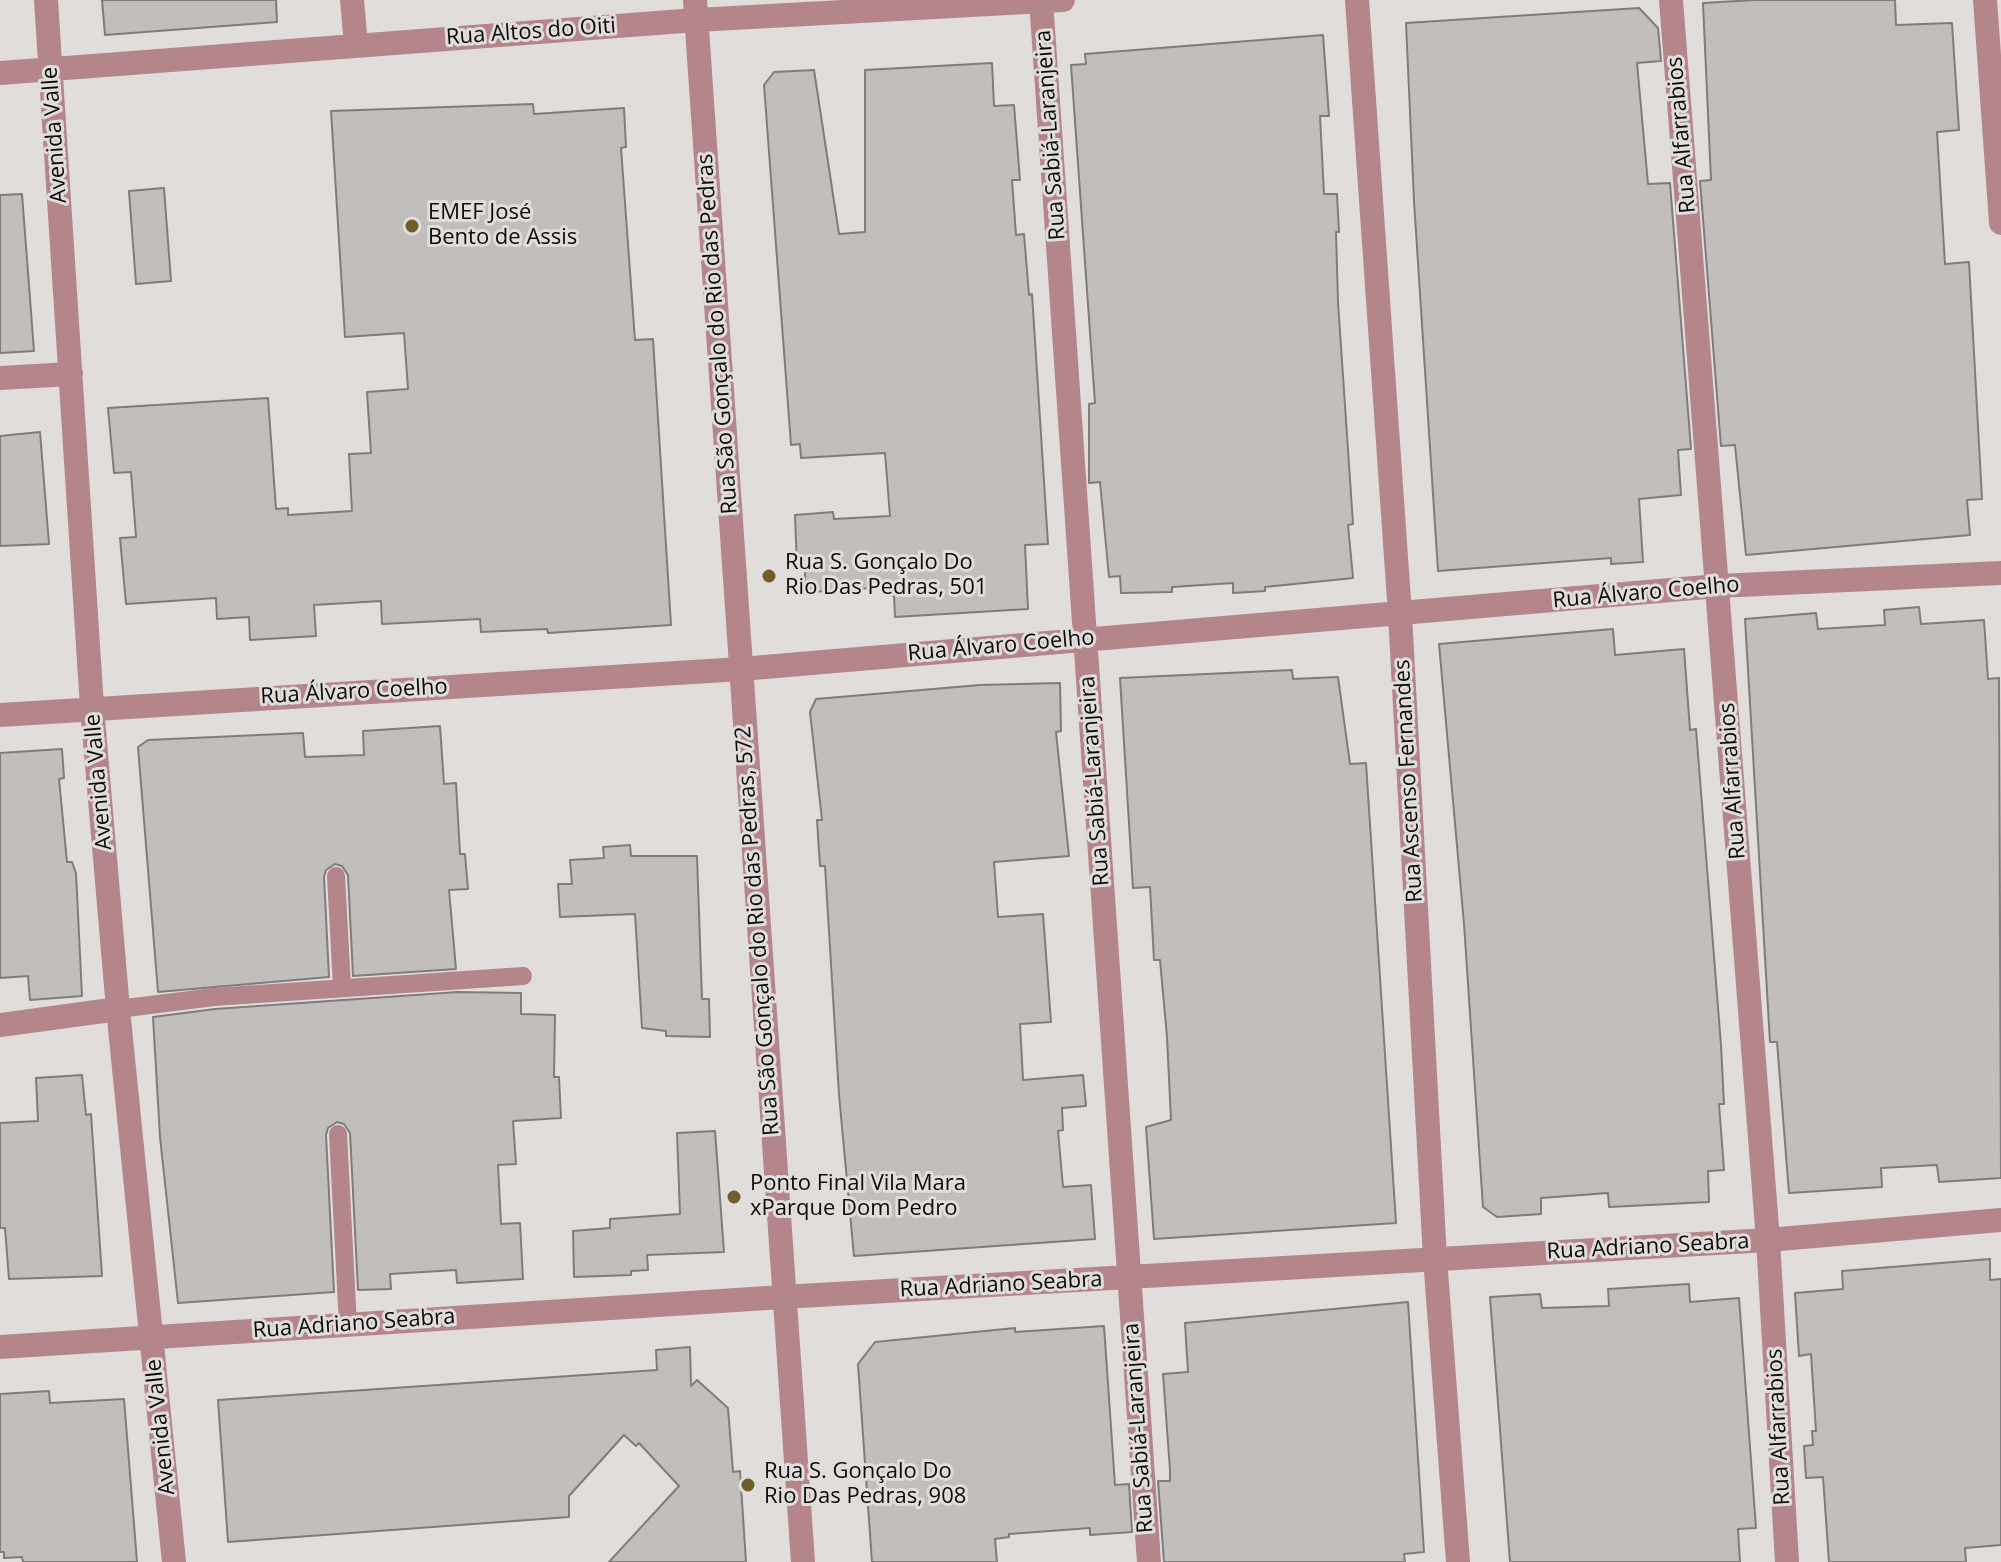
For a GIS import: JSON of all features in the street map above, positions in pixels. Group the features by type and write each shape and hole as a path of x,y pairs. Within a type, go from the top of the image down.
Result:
{"street":[{"name":"Avenida Valle","path":"46,0 92,707 118,1009 174,1562"},
{"path":"352,0 356,45"},
{"name":"Rua Altos do Oiti","path":"0,73 356,45 696,10 1049,0"},
{"name":"Rua Sabiá-Laranjeira","path":"1049,0 1085,639 1149,1562"},
{"name":"Rua Ascenso Fernandes","path":"1357,0 1400,614 1435,1258 1458,1562"},
{"name":"Rua Alfarrabios","path":"1671,0 1768,1240 1787,1562"},
{"path":"1985,0 2001,223"},
{"name":"Rua São Gonçalo do Rio das Pedras","path":"696,10 741,669"},
{"path":"0,378 71,374"},
{"name":"Rua Álvaro Coelho","path":"0,715 741,669 1718,586 2001,573"},
{"name":"Rua São Gonçalo do Rio das Pedras, 572","path":"741,669 783,1297"},
{"path":"0,1025 118,1009"},
{"name":"Rua Adriano Seabra","path":"0,1347 783,1297 1768,1240 2001,1220"},
{"path":"783,1297 803,1562"}],"lane":[{"path":"336,876 342,987"},
{"path":"118,1009 342,987 523,976"},
{"path":"338,1134 348,1325"}],"building":[{"path":"102,0 276,0 277,22 105,35"},
{"path":"1895,0 1896,25 1952,23 1959,130 1937,132 1945,264 1969,262 1982,499 1967,500 1970,535 1746,555 1735,445 1721,446 1700,181 1711,180 1703,3"},
{"path":"1639,8 1658,28 1661,61 1637,63 1648,184 1670,183 1691,449 1678,450 1681,495 1639,499 1643,562 1611,564 1611,558 1438,571 1406,23"},
{"path":"1323,35 1329,116 1320,116 1324,194 1337,194 1338,302 1353,524 1348,525 1353,578 1265,587 1265,591 1233,593 1233,583 1172,587 1172,592 1121,593 1120,576 1109,577 1100,482 1089,483 1089,404 1095,403 1071,65 1086,64 1085,54"},
{"path":"992,63 994,106 1014,105 1020,180 1012,180 1016,235 1024,234 1029,295 1032,294 1048,544 1025,545 1028,609 895,617 894,595 889,596 888,587 811,592 810,582 805,582 805,568 797,568 795,515 833,512 834,519 890,516 885,453 801,458 800,444 791,445 764,85 774,72 814,70 839,234 865,232 865,70"},
{"path":"533,104 534,114 624,108 626,147 621,148 635,340 653,339 671,625 548,633 547,629 481,632 480,619 382,624 381,601 314,605 316,636 250,640 249,617 217,619 216,598 126,604 120,538 136,537 131,472 114,473 108,408 268,398 276,509 288,508 288,515 352,511 349,454 371,453 367,392 408,389 404,333 345,337 331,111"},
{"path":"164,188 171,281 136,284 129,191"},
{"path":"22,194 34,351 0,353 0,195"},
{"path":"40,432 49,544 0,546 0,436"},
{"path":"1919,607 1921,624 1984,620 1988,679 1999,678 2001,1178 1939,1182 1937,1165 1881,1168 1882,1187 1789,1193 1777,1042 1770,1042 1745,619 1816,613 1818,629 1885,625 1884,610"},
{"path":"1613,629 1615,655 1684,649 1690,730 1696,729 1721,1045 1724,1104 1719,1104 1724,1170 1708,1171 1709,1202 1609,1207 1608,1193 1541,1198 1541,1214 1497,1217 1483,1207 1464,924 1439,644"},
{"path":"1292,670 1293,679 1338,677 1350,764 1366,763 1396,1223 1154,1239 1146,1127 1171,1120 1167,1037 1160,960 1154,960 1150,887 1133,888 1120,678"},
{"path":"1060,683 1061,731 1056,732 1069,856 994,862 998,917 1043,914 1051,1022 1020,1024 1023,1080 1083,1075 1086,1106 1062,1108 1063,1130 1058,1131 1063,1187 1091,1185 1095,1239 854,1256 839,1095 825,866 820,866 817,820 822,820 810,712 816,699 980,685"},
{"path":"440,726 444,784 456,783 460,854 465,854 468,889 449,890 456,969 353,976 348,875 342,866 335,864 326,870 324,877 329,977 158,992 138,747 148,740 303,733 305,757 364,755 363,731"},
{"path":"62,749 64,778 59,779 67,862 72,862 76,873 82,996 30,1000 28,976 0,978 0,753"},
{"path":"630,845 631,856 697,856 702,999 709,999 710,1037 666,1036 666,1031 642,1028 635,914 560,917 558,884 572,884 570,860 604,858 603,847"},
{"path":"458,992 521,993 521,1014 555,1015 554,1077 559,1077 561,1118 513,1121 516,1164 498,1165 501,1224 520,1223 523,1279 457,1283 456,1270 390,1274 391,1289 358,1290 350,1133 344,1124 337,1122 328,1128 326,1135 334,1292 178,1303 160,1137 153,1017 215,1009"},
{"path":"82,1075 86,1115 91,1114 102,1276 9,1279 5,1228 0,1228 0,1123 38,1121 36,1078"},
{"path":"715,1131 724,1252 647,1255 648,1270 631,1271 631,1275 574,1277 573,1231 610,1228 610,1219 680,1214 677,1133"},
{"path":"1990,1259 1990,1280 2001,1279 2001,1545 1965,1548 1966,1562 1829,1562 1823,1477 1806,1478 1804,1446 1813,1445 1812,1431 1816,1431 1811,1354 1799,1356 1795,1293 1843,1289 1842,1271"},
{"path":"1689,1284 1690,1302 1739,1298 1756,1528 1738,1529 1740,1562 1510,1562 1490,1297 1540,1294 1542,1308 1609,1306 1608,1289"},
{"path":"1408,1302 1424,1552 1404,1554 1405,1562 1164,1562 1158,1481 1170,1481 1170,1470 1163,1374 1188,1372 1185,1323"},
{"path":"1104,1326 1115,1485 1129,1484 1132,1532 1090,1535 1090,1528 1009,1534 1009,1537 995,1539 997,1562 872,1562 858,1364 875,1342 1015,1328 1015,1332"},
{"path":"690,1347 691,1386 697,1380 728,1408 733,1472 740,1471 746,1562 609,1562 679,1486 639,1443 636,1446 624,1435 569,1496 569,1517 228,1542 218,1400 657,1370 656,1350"},
{"path":"49,1391 50,1403 124,1399 137,1562 23,1562 22,1557 4,1558 4,1552 0,1552 0,1394"}],"place":[{"name":"EMEF José Bento de Assis","path":"412,226"},
{"name":"Rua S. Gonçalo Do Rio Das Pedras, 501","path":"769,576"},
{"name":"Ponto Final Vila Mara xParque Dom Pedro","path":"734,1197"},
{"name":"Rua S. Gonçalo Do Rio Das Pedras, 908","path":"748,1485"}]}
